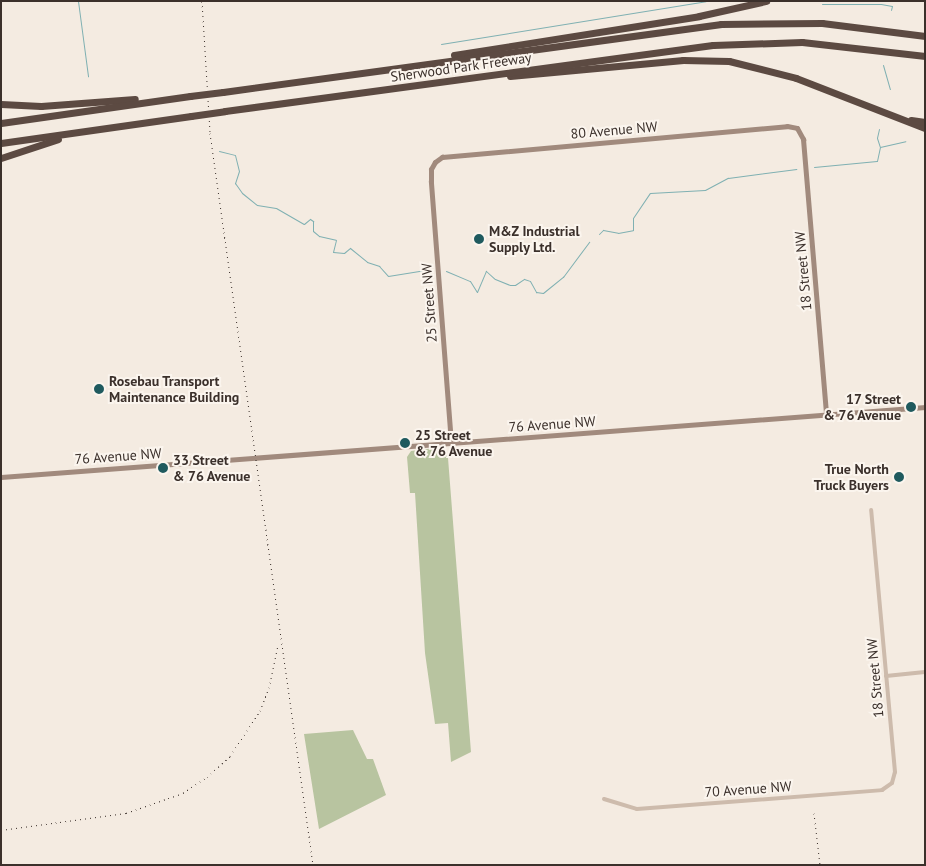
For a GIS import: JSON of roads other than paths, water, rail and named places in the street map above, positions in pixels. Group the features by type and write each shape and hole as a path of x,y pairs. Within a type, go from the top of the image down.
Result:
{"highway":[{"path":"382,69 418,60 699,16 766,1"},
{"name":"Sherwood Park Freeway","path":"1,123 382,69 721,24 822,23 925,36"},
{"name":"Sherwood Park Freeway","path":"1,143 480,76 742,43 832,44 925,56"},
{"path":"480,76 504,77 683,60 729,61 796,78 925,128"},
{"path":"1,104 40,106 173,98"},
{"path":"896,118 925,122"},
{"path":"1,158 91,131"}],"street":[{"name":"80 Avenue NW","path":"435,162 442,157 452,156 787,126 797,128"},
{"name":"18 Street NW","path":"797,128 803,139 826,414"},
{"name":"25 Street NW","path":"435,162 431,169 431,181 451,443"},
{"name":"76 Avenue NW","path":"1,477 925,407"},
{"name":"18 Street NW","path":"871,510 895,772 892,783"},
{"path":"886,676 925,672"},
{"name":"70 Avenue NW","path":"604,799 637,808 882,790 892,783"}],"waterway":[{"path":"78,1 88,76"},
{"path":"441,44 706,1"},
{"path":"822,4 881,4 892,6 891,10"},
{"path":"883,65 890,89"},
{"path":"879,129 877,138 880,147"},
{"path":"814,167 877,161 880,147 905,141"},
{"path":"219,151 235,155 239,171 235,183 242,193 257,205 276,208 304,224 310,219 313,221 313,231 319,236 336,240 333,252 344,253 350,248 367,262 379,266 388,276 431,269"},
{"path":"599,234 603,230 618,233 633,230 633,218 650,193 705,190 728,178 796,169"},
{"path":"446,271 470,281 477,292 486,271 495,279 510,285 515,285 524,279 530,281 536,292 543,293 563,277 589,242"}],"railway":[{"path":"202,1 210,133 313,865"},
{"path":"1,830 126,813 183,793 207,777 230,756 260,711 269,688 278,645"},
{"path":"814,813 820,865"}],"place":[{"name":"M&Z Industrial Supply Ltd.","path":"479,239"},
{"name":"Rosebau Transport Maintenance Building","path":"99,389"},
{"name":"17 Street & 76 Avenue","path":"911,407"},
{"name":"25 Street & 76 Avenue","path":"405,443"},
{"name":"33 Street & 76 Avenue","path":"163,468"},
{"name":"True North Truck Buyers","path":"899,477"}]}
